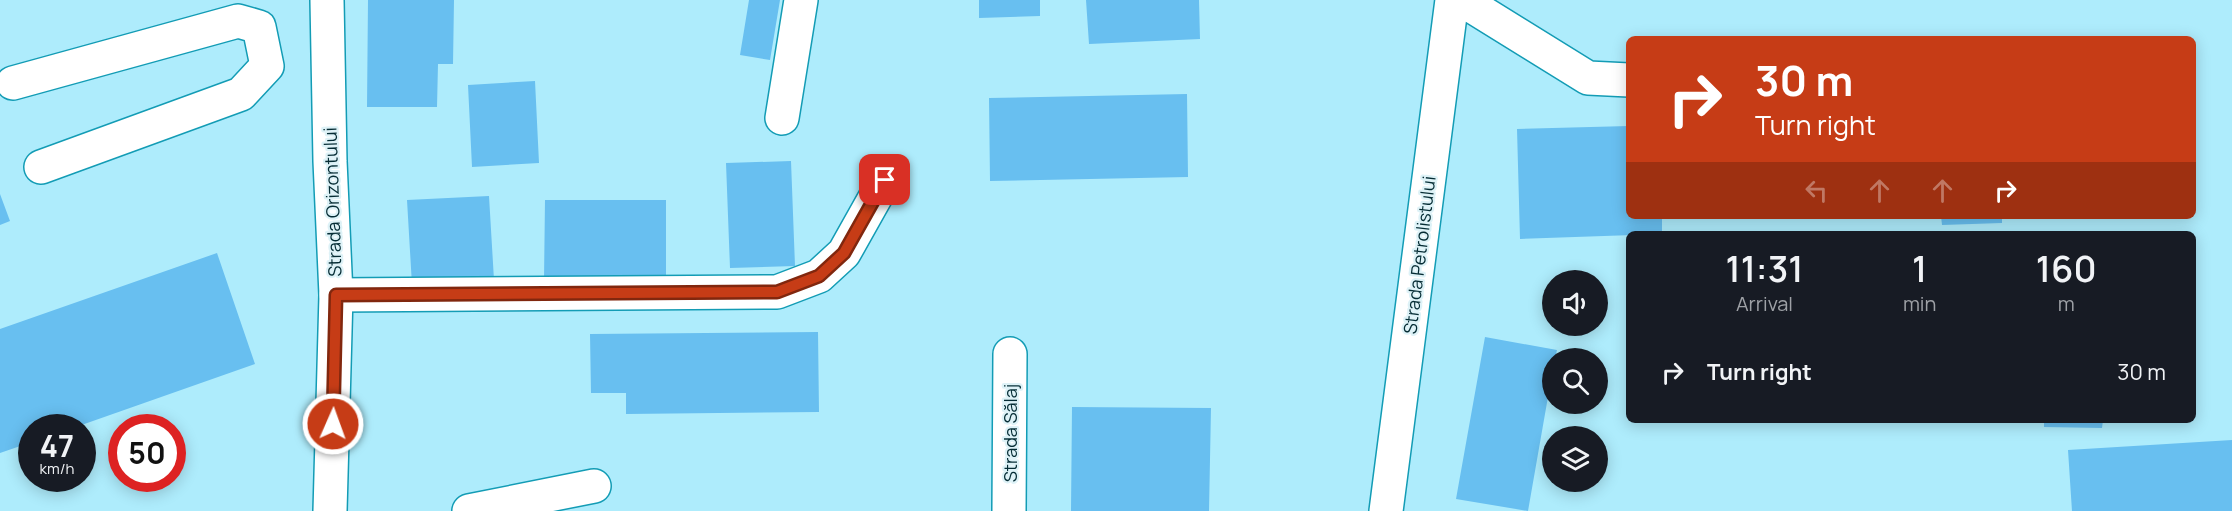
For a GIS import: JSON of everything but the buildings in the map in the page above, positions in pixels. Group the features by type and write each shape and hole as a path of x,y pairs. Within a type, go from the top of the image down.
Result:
{"street":[{"name":"Strada Orizontului","path":"327,0 330,161 336,295 330,511"},
{"path":"782,118 801,0"},
{"name":"Strada Petrolistului","path":"1386,511 1452,0"},
{"path":"1462,0 1588,78 1626,80"},
{"path":"13,83 238,21 259,27 267,66 241,94 41,167"},
{"path":"336,295 777,292 819,276 844,253 885,180"},
{"name":"Strada Sălaj","path":"1009,511 1010,354"},
{"path":"469,511 594,486"}],"route":[{"path":"333,424 336,295 777,292 819,276 844,253 866,218 885,180"}]}
